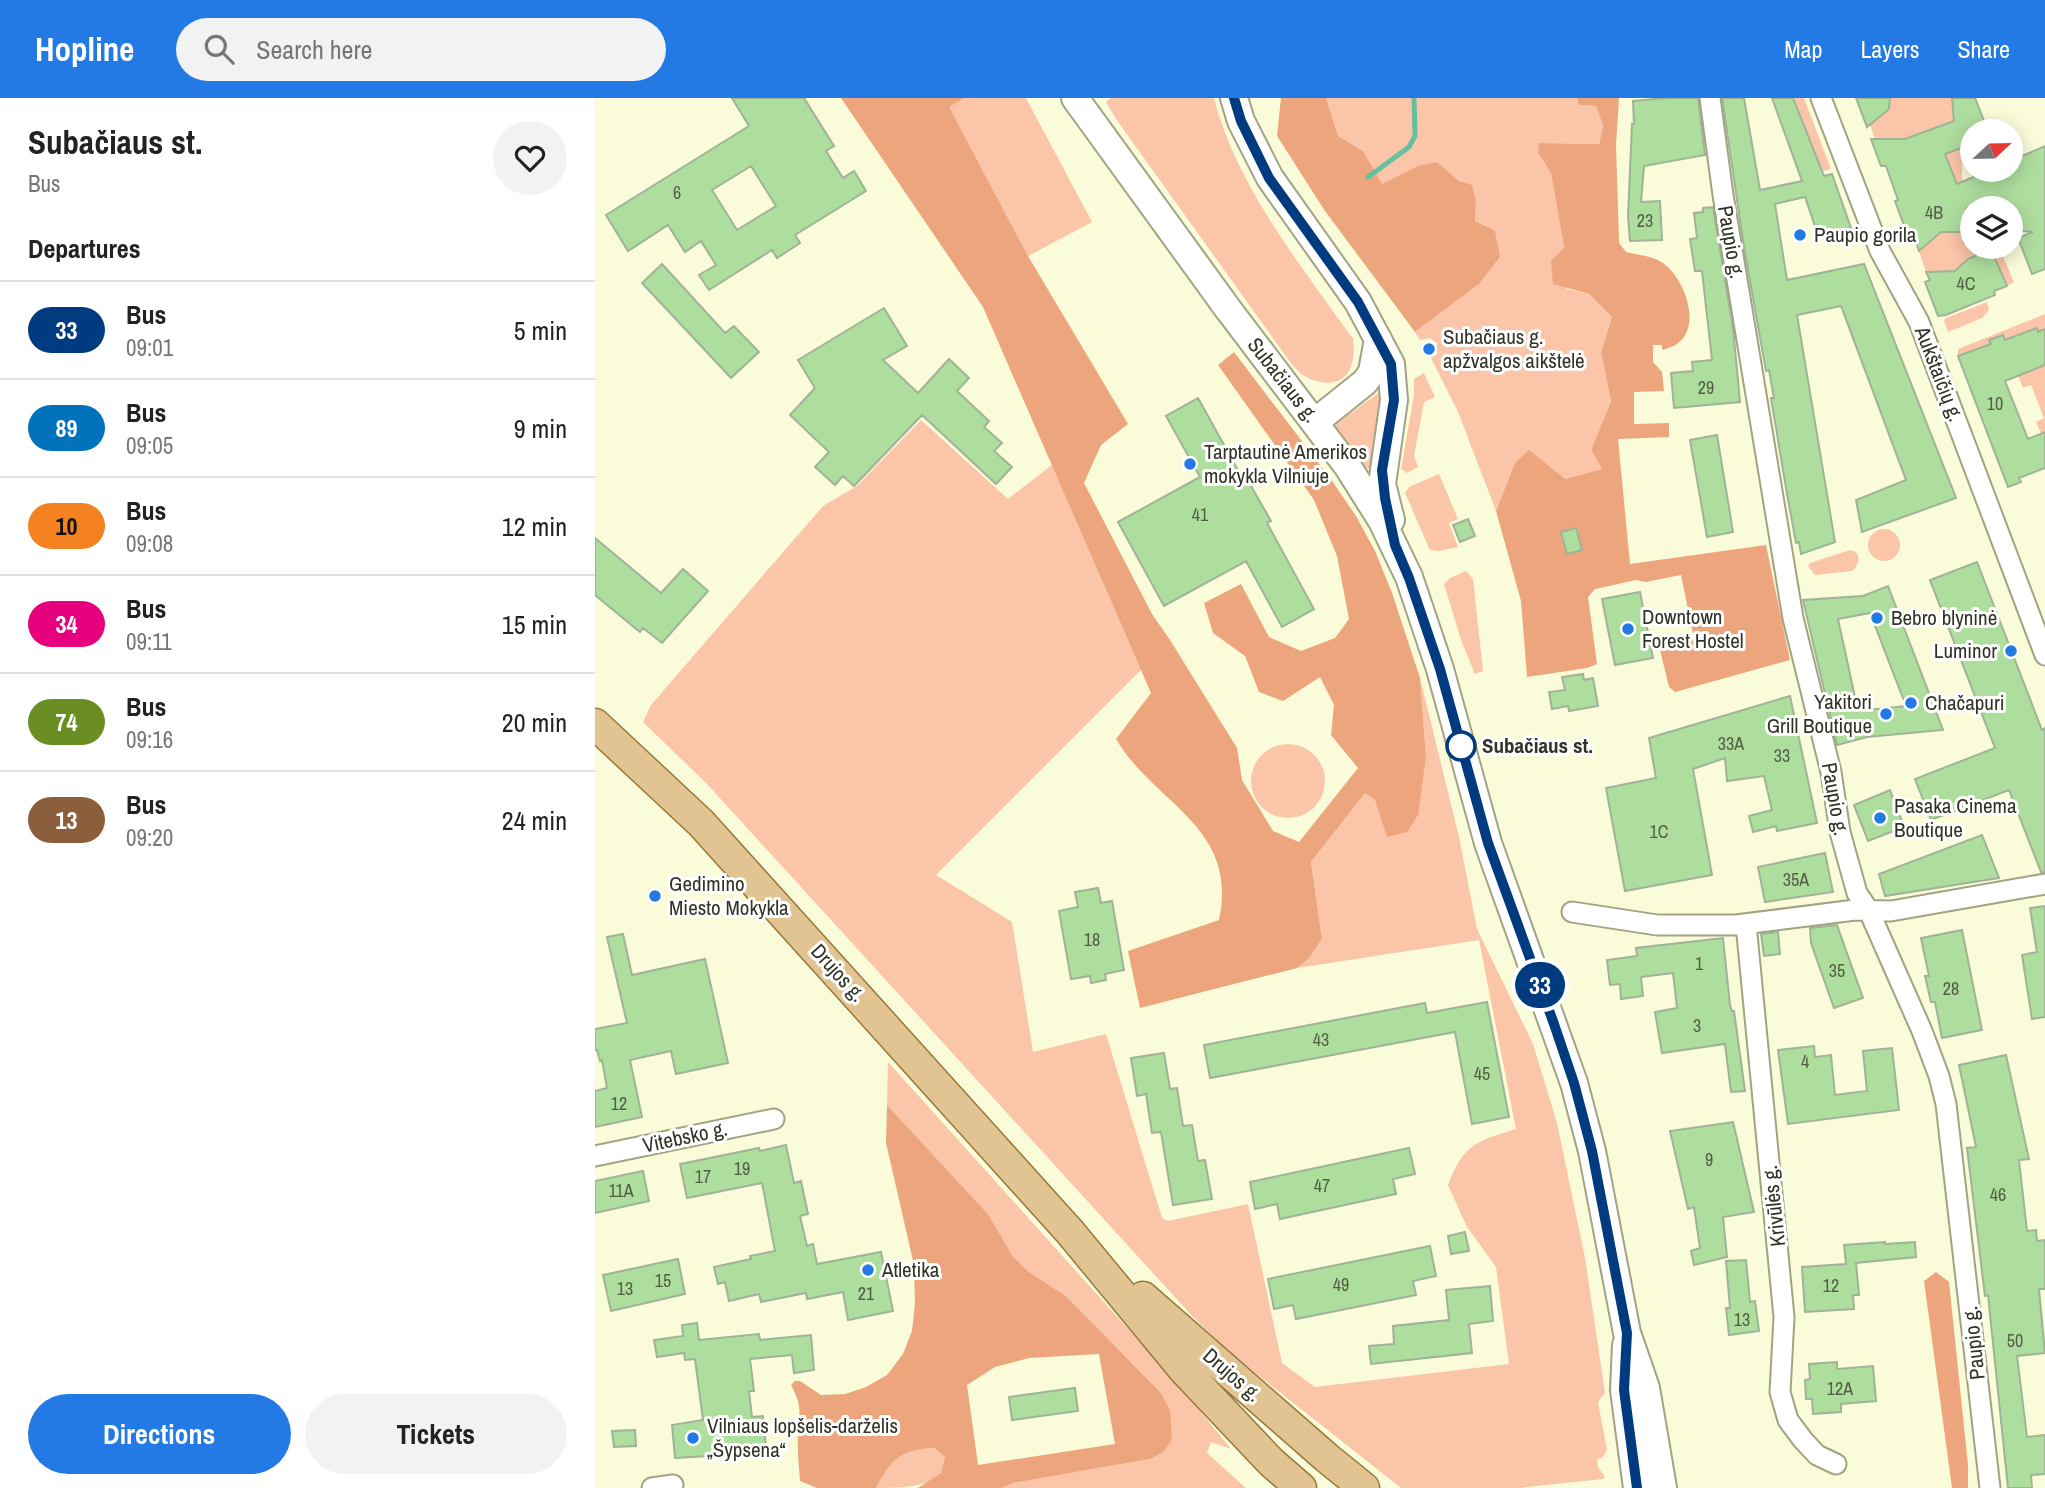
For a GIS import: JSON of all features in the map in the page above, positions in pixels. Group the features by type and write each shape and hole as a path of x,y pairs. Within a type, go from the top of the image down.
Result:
{"main road":[{"name":"Subačiaus g.","path":"1075,98 1227,309 1315,422 1366,494 1395,545 1414,590 1440,669 1488,843 1574,1083 1592,1151 1627,1333 1646,1388 1663,1488"},
{"path":"1234,98 1241,121 1269,178 1358,302 1391,364 1394,383 1382,484 1395,545"},
{"path":"1315,422 1365,382 1372,372 1378,339"},
{"name":"Drujos g.","path":"595,723 701,823 1070,1232 1184,1370 1271,1462 1301,1488"},
{"name":"Drujos g.","path":"1070,1232 1364,1488"},
{"name":"Subačiaus g.","path":"1627,1333 1624,1390 1637,1488"}],"street":[{"name":"Paupio g.","path":"1710,98 1723,195 1793,618 1832,772 1846,856 1857,893 1869,912 1934,1060 1946,1104 1990,1488"},
{"name":"Aukštaičių g.","path":"1821,98 1880,251 1919,322 2045,655"},
{"path":"1572,912 1657,925 1746,924 1855,910 1891,911 2045,884"},
{"name":"Krivūlės g.","path":"1746,924 1784,1317 1780,1392 1788,1420 1803,1440 1817,1455 1836,1464"},
{"name":"Vitebsko g.","path":"595,1156 774,1119"},
{"path":"652,1488 673,1485"}],"shaded area":[{"path":"841,98 964,98 949,107 1028,256 1128,424 1101,445 1084,483 1152,614 1237,748 1242,780 1273,831 1299,842 1358,768 1331,735 1334,705 1320,677 1283,701 1259,692 1245,656 1213,633 1204,603 1241,584 1269,637 1301,651 1335,638 1349,619 1337,556 1314,500 1218,365 1234,352 1330,478 1356,516 1375,551 1420,678 1426,756 1418,815 1407,832 1387,837 1375,800 1365,793 1311,862 1322,939 1309,958 1297,968 1140,1008 1128,951 1219,920 1222,888 1217,861 1190,819 1132,762 1116,739 1151,693 983,307"},
{"path":"964,98 1026,98 1092,222 1028,256 948,106"},
{"path":"1111,98 1214,98 1224,130 1254,193 1292,254 1353,339 1352,364 1345,377 1331,383 1321,382 1306,377 1295,368 1116,119 1106,102"},
{"path":"1281,98 1326,98 1338,136 1363,151 1382,184 1418,166 1437,162 1459,181 1472,185 1476,200 1475,221 1495,231 1500,257 1479,284 1415,332 1325,211 1277,136"},
{"path":"1326,98 1577,98 1579,105 1596,106 1603,126 1599,144 1540,143 1538,153 1551,173 1564,247 1551,261 1567,289 1589,294 1612,317 1601,352 1611,401 1591,450 1602,469 1565,479 1515,463 1496,511 1458,412 1431,358 1437,354 1437,343 1429,338 1420,340 1415,332 1479,284 1500,257 1475,221 1476,200 1472,186 1459,181 1437,162 1418,167 1382,185 1363,151 1338,136"},
{"path":"1577,98 1619,98 1616,145 1619,243 1626,252 1663,263 1680,283 1689,311 1685,336 1676,345 1662,350 1662,345 1653,345 1653,362 1662,372 1664,391 1634,392 1634,424 1669,423 1669,437 1618,439 1630,564 1766,545 1790,660 1675,692 1669,687 1659,646 1694,639 1681,575 1646,582 1636,580 1595,589 1588,597 1597,664 1587,668 1527,677 1521,601 1496,511 1515,463 1529,450 1565,479 1602,469 1591,450 1611,401 1601,352 1612,317 1589,294 1553,284 1551,261 1564,247 1551,173 1538,153 1539,143 1599,144 1603,126 1596,106 1579,105"},
{"path":"1794,98 1804,98 1831,169 1822,171"},
{"path":"1890,98 1952,98 1954,121 1905,139 1875,139 1870,125 1889,109"},
{"path":"1960,148 1960,182 1964,182 1969,196 1961,196 1952,171 1916,165"},
{"path":"1941,232 1960,232 1960,259 1968,259 1955,271 1926,272 1919,251"},
{"path":"1995,259 2004,259 2014,282 2007,286"},
{"path":"1987,302 1989,310 1982,318 1948,332 1944,321 1946,318"},
{"path":"2045,314 2045,329 2038,332 2036,328 2018,335 2006,344 2002,335 1989,340 1991,344 1958,356 1958,349"},
{"path":"2045,365 2045,432 2041,434 2036,422 2044,418 2031,385 2023,388 2018,375"},
{"path":"1424,373 1435,397 1424,402 1414,456 1418,467 1407,473 1401,469 1414,395 1414,379"},
{"path":"1385,382 1373,470 1356,459 1335,429 1337,423 1380,392"},
{"path":"921,420 1008,499 1052,465 1141,670 936,875 1012,922 1033,1052 1106,1034 1162,1218 1168,1221 1248,1204 1282,1363 1315,1387 1509,1364 1496,1267 1467,1227 1448,1185 1459,1161 1473,1146 1516,1129 1479,940 1297,968 1309,958 1322,939 1311,862 1365,793 1375,800 1426,756 1420,678 1459,837 1477,929 1533,1044 1557,1123 1585,1258 1605,1393 1598,1402 1607,1450 1602,1458 1597,1459 1598,1467 1605,1477 1603,1479 1518,1488 1401,1488 1234,1356 1194,1318 707,784 643,722 651,705 823,506 857,486"},
{"path":"1439,474 1458,519 1449,523 1458,547 1439,551 1430,550 1405,493 1409,487"},
{"path":"1884,529 1895,534 1900,545 1895,556 1884,561 1873,556 1868,545 1873,534"},
{"path":"1850,550 1856,552 1859,560 1852,571 1815,575 1808,566 1810,563"},
{"path":"1466,571 1473,579 1483,671 1475,674 1462,643 1444,584 1450,578"},
{"path":"1281,744 1295,744 1309,750 1319,760 1325,781 1323,795 1309,812 1295,818 1281,818 1267,812 1257,802 1251,788 1251,774 1257,760 1267,750"},
{"path":"888,1062 1183,1390 1231,1449 1211,1442 1207,1453 1246,1488 1002,1488 1013,1483 1150,1459 1170,1410 1161,1393 1066,1296 1029,1272 1012,1255 988,1214 887,1105"},
{"path":"887,1105 988,1214 1012,1255 1029,1272 1066,1296 1161,1393 1170,1410 1172,1440 1163,1452 1150,1459 1013,1483 1002,1488 918,1488 941,1473 945,1457 934,1448 913,1451 898,1458 876,1488 817,1488 800,1481 799,1410 791,1385 800,1381 821,1395 845,1394 866,1387 887,1375 903,1354 912,1331 915,1303 914,1265 886,1143","holes":["1099,1354 1115,1444 978,1465 967,1385 995,1367 1029,1358"]},
{"path":"1936,1272 1949,1282 1968,1465 1968,1488 1952,1488 1924,1281"},
{"path":"934,1448 945,1457 941,1472 934,1479 911,1486 876,1488 887,1469 898,1458 913,1451"}],"building":[{"path":"732,98 804,98 834,146 826,151 843,178 854,171 866,191 795,235 800,243 777,258 772,250 709,290 699,275 716,265 701,241 685,252 668,225 628,251 606,215 749,126","holes":["751,166 776,206 737,230 712,190"]},
{"path":"1698,98 1705,155 1644,166 1641,202 1660,201 1662,240 1630,241 1628,216 1633,101"},
{"path":"1722,98 1744,98 1760,190 1802,181 1772,98 1793,98 1824,176 1832,174 1851,228 1818,235 1805,197 1775,204 1787,280 1864,264 1956,498 1862,532 1856,500 1906,480 1841,306 1797,315 1835,542 1801,554 1799,542 1796,543 1771,398 1774,398 1769,370 1766,371 1744,247"},
{"path":"1856,98 1890,98 1889,109 1867,127"},
{"path":"1952,98 1975,98 1983,119 1960,119 1960,148 1945,154 1957,184 2023,182 2023,156 2045,146 2045,269 2032,274 2023,251 2023,236 2033,232 2023,231 2023,196 1960,196 1960,232 1941,232 1919,251 1916,242 1911,244 1895,201 1898,200 1886,166 1881,166 1871,139 1905,139 1954,121"},
{"path":"1713,207 1733,328 1740,402 1674,408 1671,373 1693,371 1692,362 1712,360 1702,271 1695,271 1690,239 1697,238 1694,213"},
{"path":"1968,259 1995,259 2007,286 1994,291 1995,295 1938,316 1925,282 1930,280 1926,272 1955,271"},
{"path":"662,264 725,333 734,326 759,352 731,378 642,283"},
{"path":"884,308 907,346 883,360 918,393 949,359 969,378 957,391 989,421 984,427 1002,443 994,451 1012,467 996,484 922,415 854,486 843,476 835,485 815,467 829,452 790,415 815,388 798,360"},
{"path":"2037,328 2038,332 2045,329 2045,365 2005,381 2028,439 2045,432 2045,468 2019,478 2021,482 2008,487 1958,356 1991,344 1989,340 2003,335 2005,340"},
{"path":"1198,398 1244,481 1247,479 1271,521 1267,523 1314,609 1282,627 1246,561 1164,606 1118,522 1200,477 1166,416"},
{"path":"1717,435 1733,532 1707,537 1690,440"},
{"path":"1468,519 1475,536 1460,542 1453,525"},
{"path":"1576,528 1582,550 1567,554 1561,532"},
{"path":"595,538 661,593 683,569 708,591 662,643 643,628 640,632 595,595"},
{"path":"1977,562 2042,730 2045,728 2045,872 2041,872 2009,790 1931,820 1915,779 1995,748 1930,580"},
{"path":"1888,586 1943,730 1867,737 1837,745 1803,600 1863,596","holes":["1870,613 1906,706 1858,711 1838,619"]},
{"name":"Downtown Forest Hostel","path":"1640,592 1653,658 1615,665 1602,599"},
{"path":"1583,674 1584,680 1593,678 1598,706 1569,711 1568,706 1552,709 1549,692 1565,690 1562,677"},
{"path":"1790,696 1817,823 1777,831 1776,826 1753,832 1749,816 1772,810 1764,776 1727,781 1725,758 1693,769 1712,875 1625,891 1606,788 1656,778 1649,738"},
{"path":"1890,790 1904,827 1868,841 1854,805"},
{"path":"1982,835 1999,878 1885,896 1879,874"},
{"path":"1825,853 1833,892 1765,902 1758,867"},
{"path":"1098,888 1101,903 1112,901 1124,970 1105,974 1106,980 1091,983 1090,976 1071,979 1059,911 1078,907 1075,892"},
{"path":"2045,906 2045,1017 2032,1019 2022,955 2037,952 2030,908"},
{"path":"1837,925 1863,998 1834,1008 1811,943 1810,928"},
{"path":"1962,930 1982,1030 1942,1038 1935,1002 1931,1002 1925,976 1929,976 1921,938"},
{"path":"1778,932 1780,954 1764,956 1761,934"},
{"path":"623,934 632,975 705,959 728,1063 676,1074 671,1051 630,1060 642,1117 595,1127 595,1091 607,1088 602,1060 600,1061 595,1050 595,1029 627,1023 607,937"},
{"path":"1723,938 1730,1005 1734,1011 1745,1091 1731,1092 1725,1044 1662,1053 1655,1012 1677,1008 1673,973 1641,977 1643,996 1621,999 1620,984 1610,985 1607,960 1637,956 1636,948"},
{"path":"1487,1002 1509,1117 1472,1124 1455,1032 1210,1078 1204,1045 1425,1003 1427,1013"},
{"path":"1814,1046 1815,1057 1831,1055 1835,1095 1867,1091 1863,1051 1892,1048 1899,1110 1788,1124 1778,1050"},
{"path":"1164,1053 1170,1089 1177,1088 1183,1126 1192,1125 1198,1161 1205,1160 1212,1199 1173,1205 1161,1132 1152,1133 1146,1094 1137,1096 1131,1058"},
{"path":"2006,1055 2029,1159 2019,1160 2027,1231 2036,1230 2037,1241 2045,1240 2045,1289 2039,1289 2045,1353 2017,1356 2027,1437 2045,1435 2045,1474 2031,1475 2032,1488 2008,1488 1988,1295 1985,1296 1967,1148 1976,1147 1959,1065"},
{"path":"1733,1122 1754,1212 1723,1217 1727,1257 1694,1265 1691,1251 1700,1248 1694,1207 1688,1209 1670,1131"},
{"path":"786,1145 794,1183 801,1181 808,1214 800,1216 807,1246 813,1244 817,1264 881,1252 893,1311 848,1320 843,1292 807,1299 806,1293 761,1302 759,1294 729,1301 725,1282 718,1284 714,1267 775,1251 762,1183 687,1198 680,1164"},
{"path":"1409,1148 1415,1174 1393,1179 1396,1194 1280,1219 1277,1204 1255,1209 1250,1182"},
{"path":"643,1171 649,1201 595,1213 595,1181"},
{"path":"1465,1232 1469,1251 1451,1254 1448,1236"},
{"path":"1915,1242 1916,1257 1856,1263 1859,1295 1853,1295 1854,1309 1805,1312 1802,1267 1846,1264 1844,1245"},
{"path":"1430,1246 1436,1276 1413,1281 1416,1295 1296,1319 1293,1305 1274,1309 1268,1279"},
{"path":"678,1259 685,1294 611,1311 603,1275"},
{"path":"1746,1260 1750,1302 1755,1301 1759,1331 1729,1335 1726,1261"},
{"path":"1490,1286 1493,1321 1469,1324 1472,1353 1371,1364 1369,1346 1394,1344 1393,1326 1449,1320 1446,1290"},
{"path":"697,1323 699,1340 759,1334 760,1340 811,1335 814,1370 794,1373 792,1355 750,1359 754,1391 749,1391 752,1417 763,1416 766,1448 727,1455 675,1458 672,1425 703,1420 695,1359 685,1360 684,1353 657,1357 654,1340 683,1336 682,1325"},
{"path":"1837,1362 1837,1369 1873,1366 1876,1401 1841,1404 1841,1412 1813,1414 1812,1399 1806,1399 1805,1380 1810,1379 1809,1364"},
{"path":"1075,1388 1078,1411 1012,1420 1009,1397"},
{"path":"635,1430 636,1446 614,1447 612,1431"}],"waterway":[{"path":"1368,177 1409,147 1415,136 1414,98"}],"bus line":[{"name":"33","path":"1234,98 1241,121 1269,178 1358,302 1391,364 1394,400 1382,484 1395,545 1423,616 1488,843 1574,1083 1592,1151 1627,1333 1624,1390 1637,1488"}],"place":[{"name":"Paupio gorila","path":"1800,235"},
{"name":"Subačiaus g. apžvalgos aikštelė","path":"1429,349"},
{"name":"Tarptautinė Amerikos mokykla Vilniuje","path":"1190,464"},
{"name":"Bebro blyninė","path":"1877,618"},
{"name":"Downtown Forest Hostel","path":"1628,629"},
{"name":"Luminor","path":"2011,651"},
{"name":"Chačapuri","path":"1911,703"},
{"name":"Yakitori Grill Boutique","path":"1886,714"},
{"name":"Subačiaus st.","path":"1461,746"},
{"name":"Pasaka Cinema Boutique","path":"1880,818"},
{"name":"Gedimino Miesto Mokykla","path":"655,896"},
{"name":"Atletika","path":"868,1270"},
{"name":"Vilniaus lopšelis-darželis „Šypsena“","path":"693,1438"}]}
